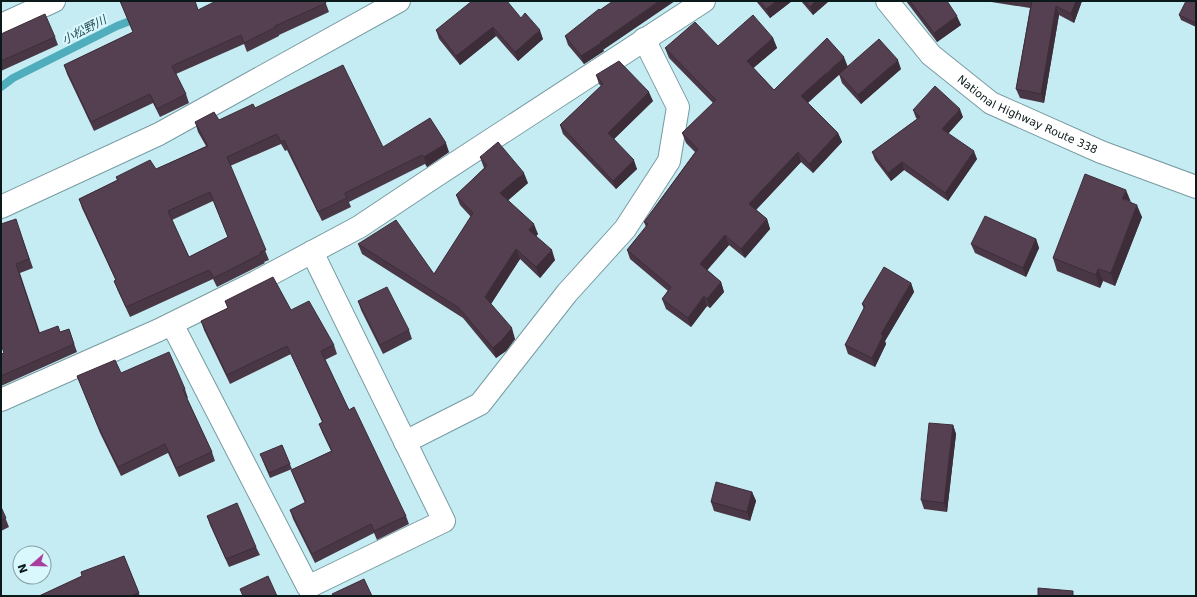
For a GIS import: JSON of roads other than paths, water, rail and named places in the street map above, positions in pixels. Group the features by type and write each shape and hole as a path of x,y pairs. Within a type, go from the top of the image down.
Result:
{"main road":[{"path":"1,25 54,1"},
{"path":"1,207 159,134 399,1"},
{"path":"1,400 172,324 256,282 359,227 704,1"},
{"name":"National Highway Route 338","path":"887,1 931,55 991,103 1101,152 1196,187"},
{"path":"405,442 480,404 567,293 625,229 669,161 678,107 644,39"},
{"path":"172,324 308,587 444,521 312,252"}],"waterway":[{"name":"小松野川","path":"1,87 13,78 117,26 138,18"}]}
